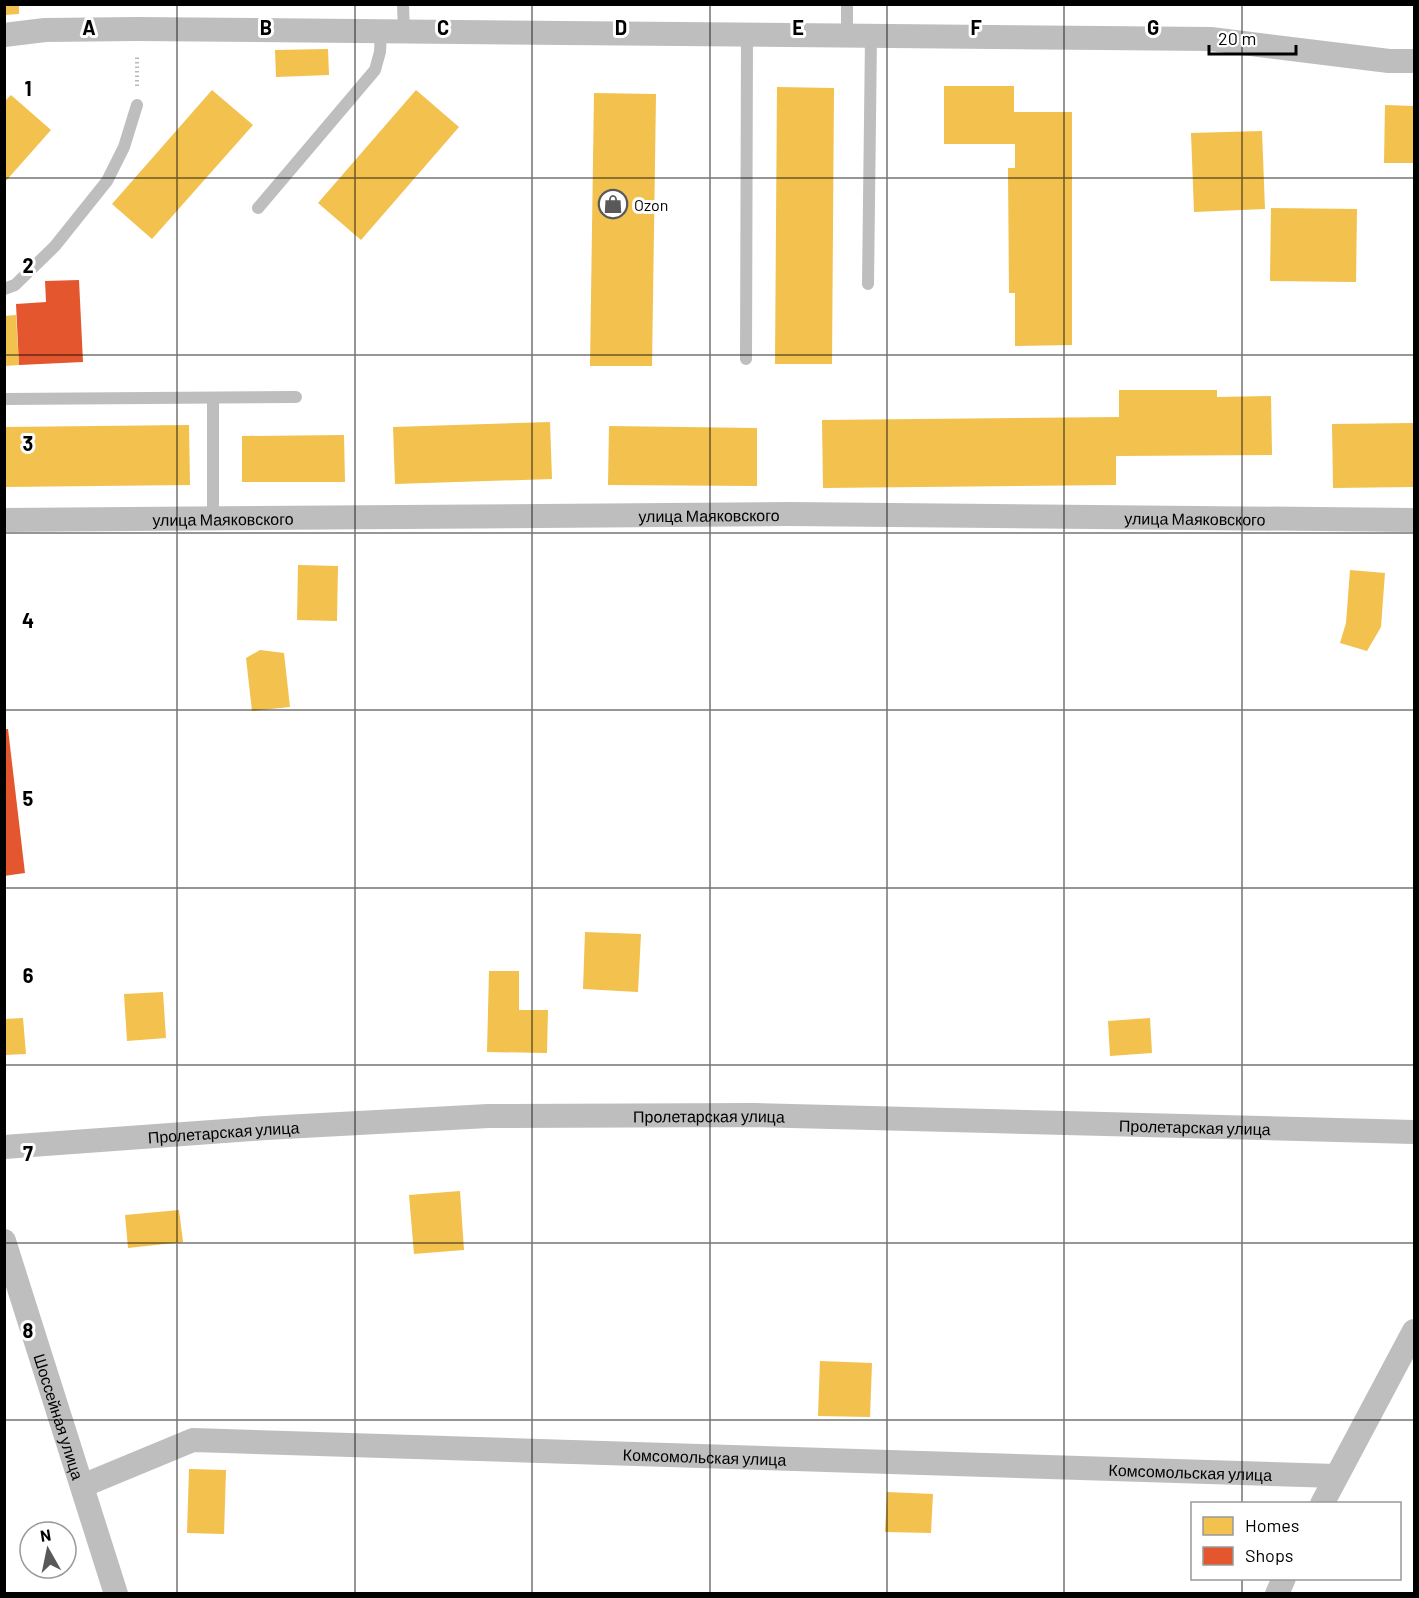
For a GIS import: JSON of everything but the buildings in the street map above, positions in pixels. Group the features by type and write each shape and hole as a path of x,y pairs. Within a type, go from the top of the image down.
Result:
{"street":[{"path":"4,34 45,30 137,29 1211,39 1389,61 1414,61"},
{"name":"улица Маяковского","path":"4,520 789,514 1414,520"},
{"name":"Пролетарская улица","path":"4,1146 488,1116 754,1115 1414,1132"},
{"name":"Шоссейная улица","path":"4,1241 116,1593"},
{"path":"1323,1502 1414,1331"},
{"name":"Комсомольская улица","path":"82,1486 193,1440 1336,1476"}],"lane":[{"path":"258,208 375,70 380,52 392,32 403,4"},
{"path":"847,4 847,37"},
{"path":"746,359 747,36"},
{"path":"868,284 871,37"},
{"path":"4,289 15,285 55,246 107,181 124,147 137,105"},
{"path":"4,399 296,397"},
{"path":"213,398 213,518"}],"path":[{"path":"137,29 137,105"}],"place":[{"name":"Ozon","path":"613,204"}]}
